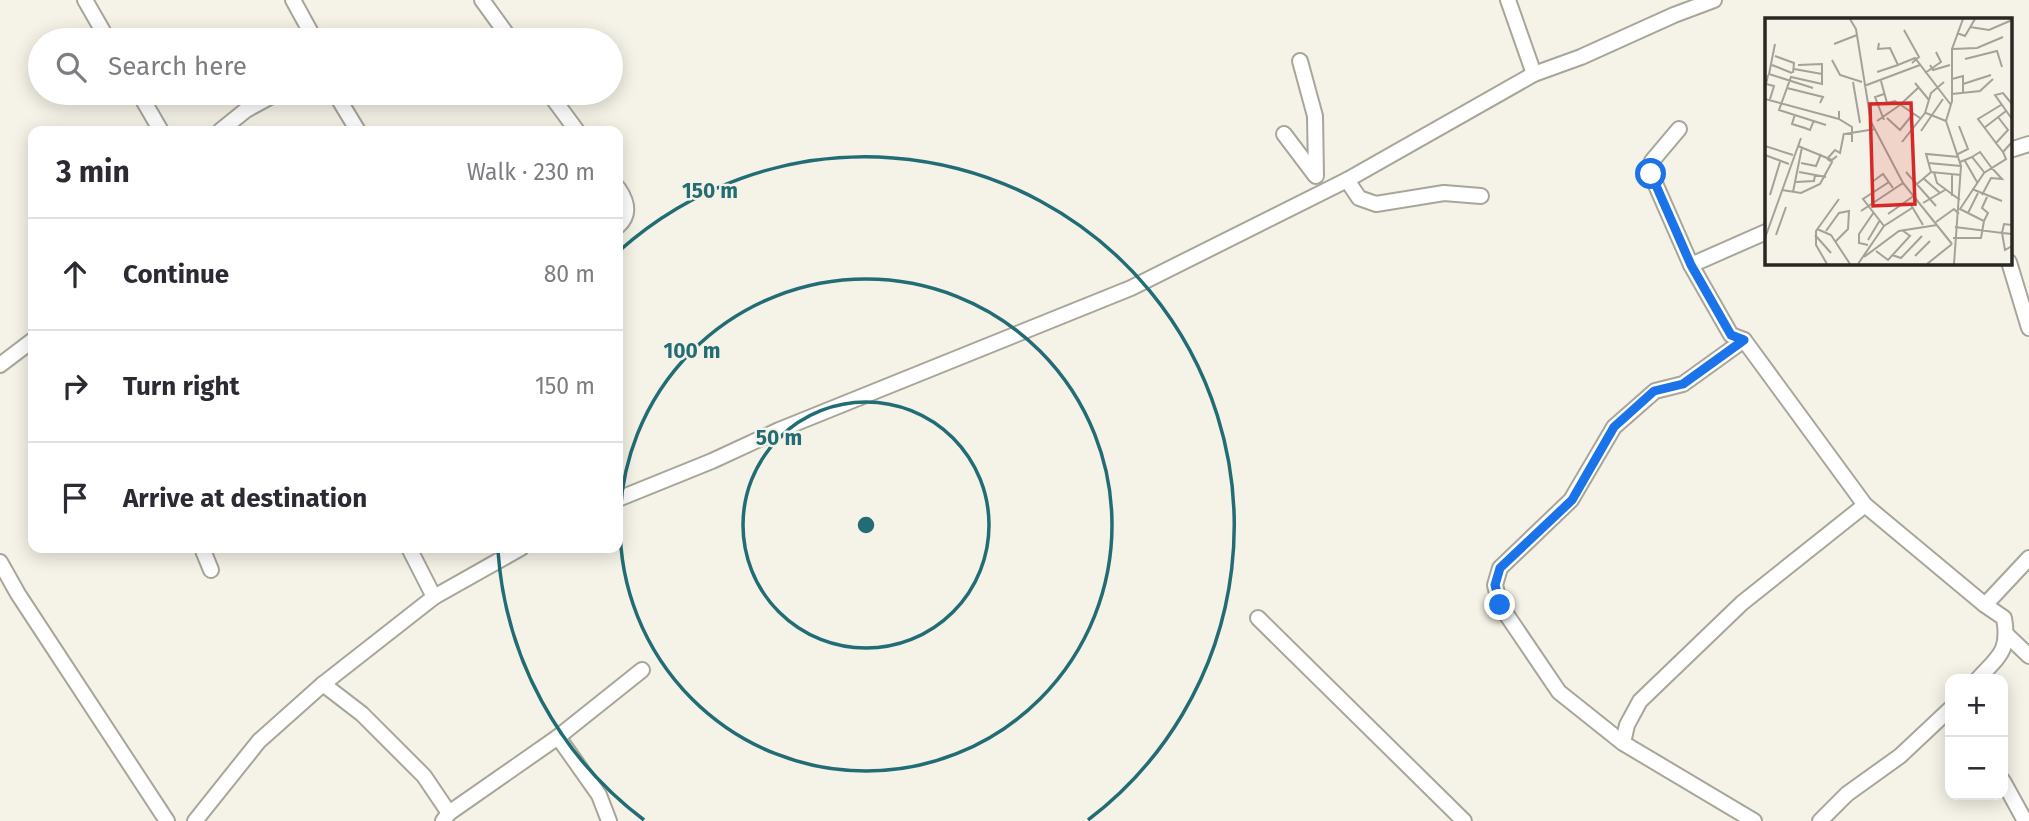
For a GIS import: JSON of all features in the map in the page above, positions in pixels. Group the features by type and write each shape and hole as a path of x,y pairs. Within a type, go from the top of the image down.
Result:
{"street":[{"path":"85,0 101,28"},
{"path":"293,0 308,28"},
{"path":"482,0 502,28"},
{"path":"1508,0 1534,74"},
{"path":"623,497 779,430 1131,288 1347,180 1534,74 1581,57 1663,19 1714,0"},
{"path":"1300,61 1315,117 1316,176"},
{"path":"146,105 158,126"},
{"path":"225,126 255,105"},
{"path":"342,105 355,126"},
{"path":"558,105 573,126"},
{"path":"1679,130 1652,161 1651,174 1691,265 1731,335 1744,340 1865,505 1985,606 2004,618 2007,635 2003,653 1983,674"},
{"path":"1284,134 1327,190"},
{"path":"2011,150 2029,144"},
{"path":"1347,180 1359,198 1377,204 1444,193 1481,196"},
{"path":"623,195 627,208 623,220"},
{"path":"1691,265 1765,232"},
{"path":"2010,264 2029,328"},
{"path":"1744,340 1683,384 1654,391 1614,427 1572,500 1500,568 1495,585 1500,605 1559,692 1623,743 1754,821"},
{"path":"0,365 28,344"},
{"path":"1623,743 1626,725 1640,701 1742,603 1865,505"},
{"path":"204,553 212,570"},
{"path":"412,553 433,597"},
{"path":"195,821 259,741 323,684 433,597 512,553"},
{"path":"1985,606 2029,558"},
{"path":"0,562 18,594 167,821"},
{"path":"1258,618 1464,821"},
{"path":"2007,635 2029,656"},
{"path":"323,684 362,715 424,776 446,817 558,737 642,670"},
{"path":"1819,821 1847,794 1900,757 1945,714"},
{"path":"558,737 599,795 609,821"},
{"path":"2008,790 2025,821"}],"route":[{"path":"1500,605 1495,585 1500,568 1572,500 1614,427 1654,391 1683,384 1744,340 1731,335 1691,265 1651,174"}]}
